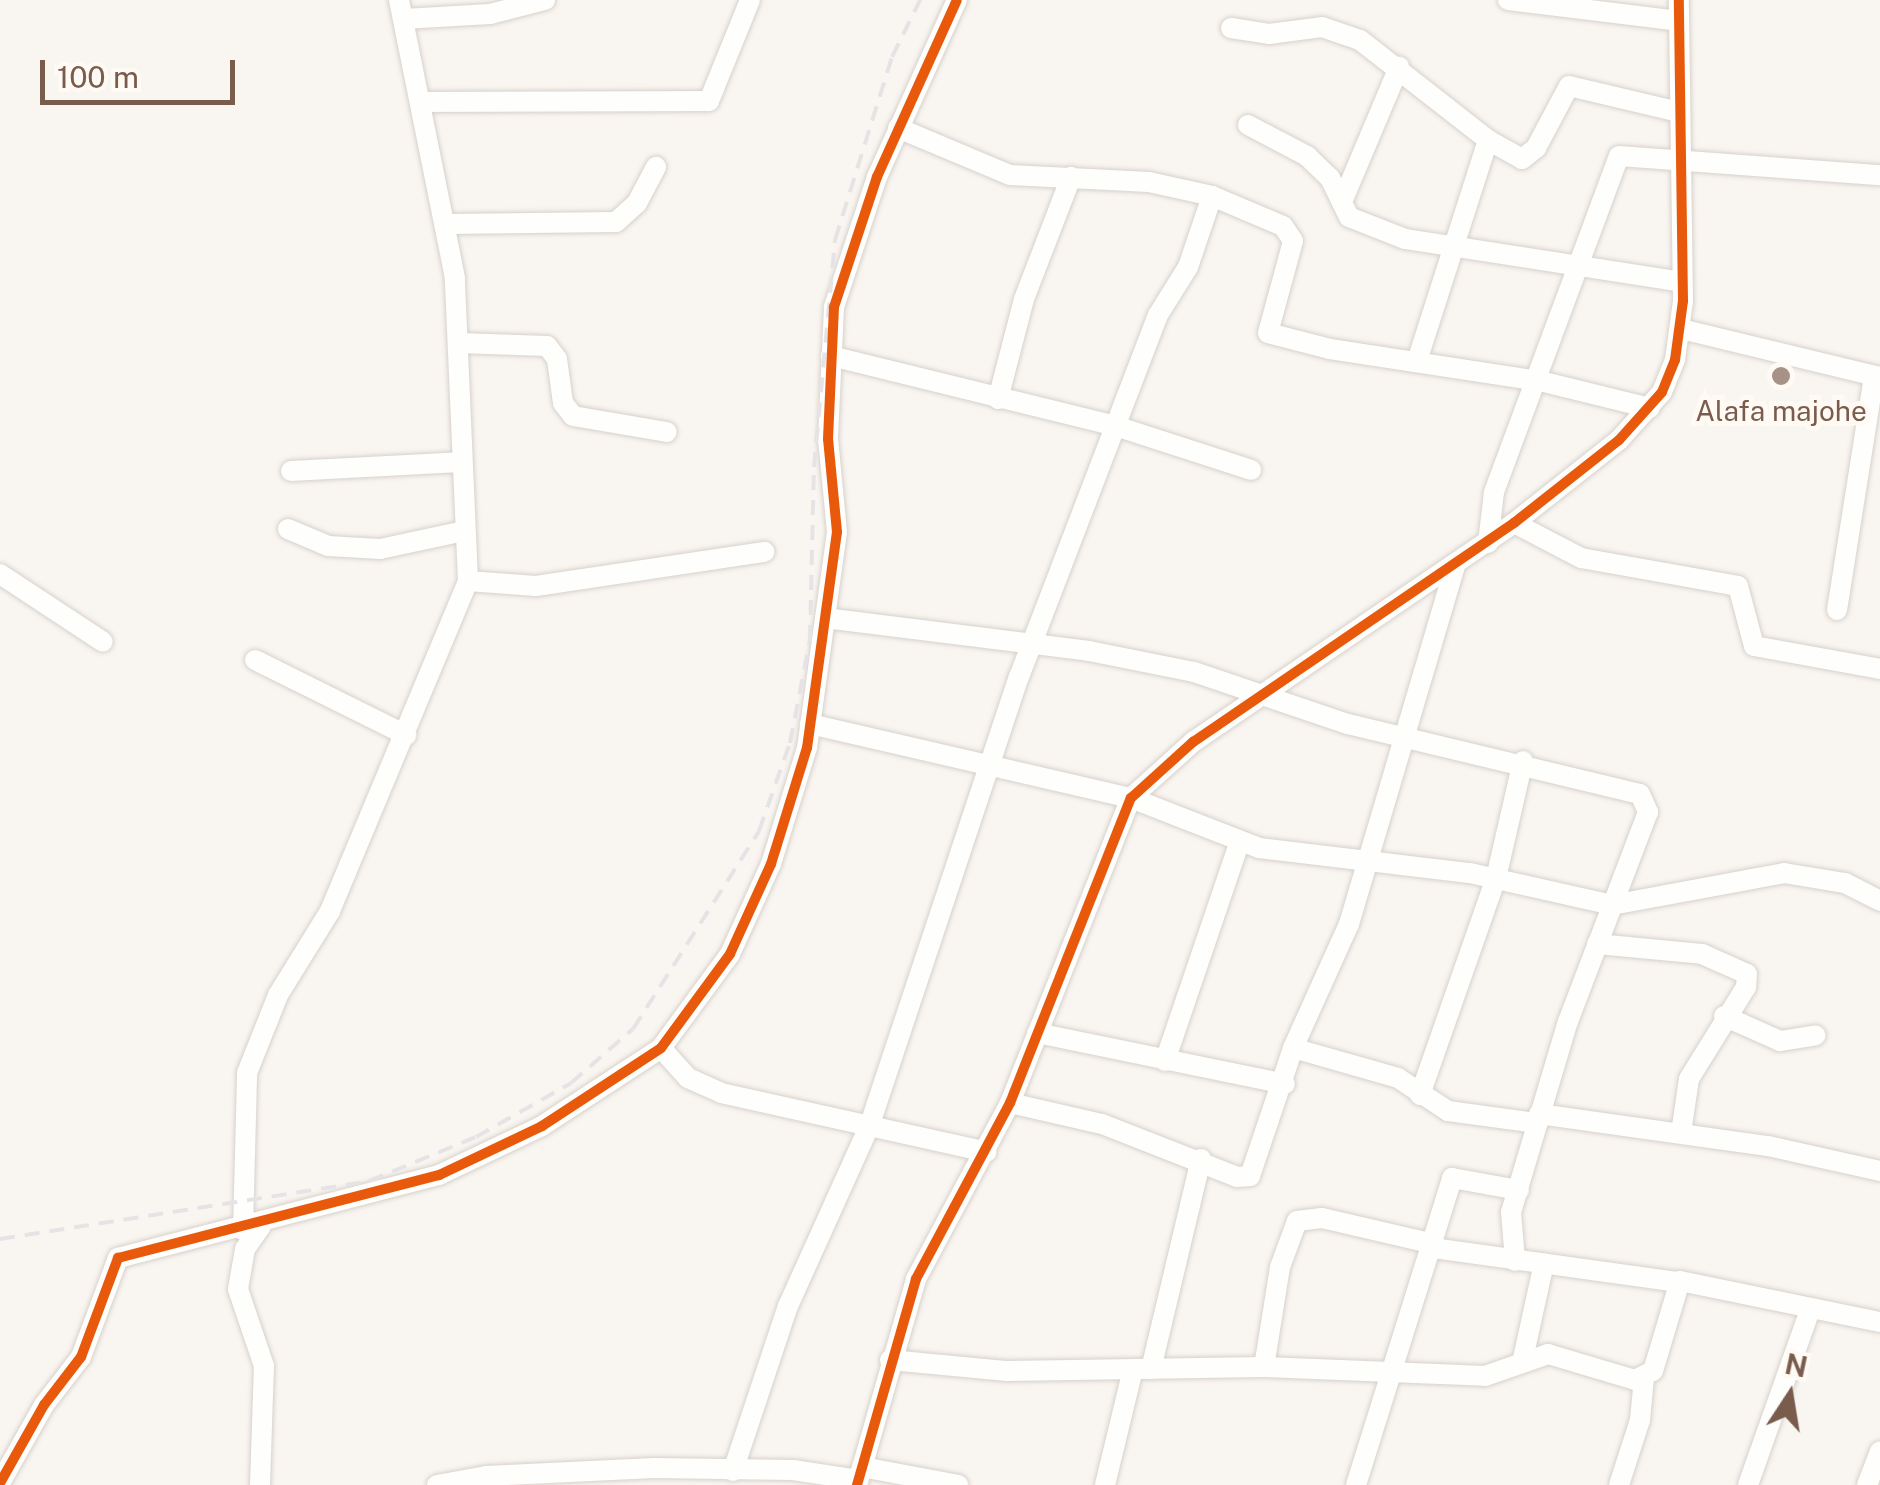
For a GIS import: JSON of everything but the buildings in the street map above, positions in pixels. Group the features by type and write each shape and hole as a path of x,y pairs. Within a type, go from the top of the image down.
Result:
{"street":[{"path":"260,1485 264,1366 238,1289 238,1268 252,1228 247,1073 278,995 330,911 468,581 460,462 459,342 448,224 401,10 490,14 545,0"},
{"path":"422,102 709,101 750,0"},
{"path":"0,1483 44,1404 81,1357 118,1258 252,1228 439,1176 542,1126 661,1048 730,954 792,804 810,724 838,516 828,439 834,307 898,128 957,0"},
{"path":"859,1477 916,1279 1010,1103 1132,798 1193,742 1455,567 1514,523 1650,408 1675,360 1681,329 1682,282 1679,10 1508,0"},
{"path":"1231,28 1340,31 1399,67 1512,156 1530,158 1569,86 1679,112"},
{"path":"1342,202 1399,67"},
{"path":"1248,126 1308,156 1355,220 1455,250 1583,265 1682,282"},
{"path":"898,128 1010,176 1125,178 1212,196 1290,233 1268,334 1330,350 1418,358 1540,381 1650,408"},
{"path":"1418,358 1488,140"},
{"path":"1488,543 1490,503 1540,381 1619,156 1880,174"},
{"path":"448,224 616,222 637,203 656,167"},
{"path":"998,399 1024,299 1071,178"},
{"path":"732,1470 788,1306 870,1124 1032,643 1119,427 1158,315 1188,267 1212,196"},
{"path":"1681,329 1877,376 1837,610"},
{"path":"459,342 547,346 557,359 563,403 573,416 668,432"},
{"path":"832,356 1119,427 1251,470"},
{"path":"292,471 460,462"},
{"path":"1514,523 1581,558 1738,586 1754,646 1880,669"},
{"path":"288,528 328,546 380,549 464,532"},
{"path":"468,581 536,586 764,552"},
{"path":"1010,1103 1062,1112 1201,1159 1236,1177 1250,1176 1285,1084 1293,1048 1348,924 1455,567"},
{"path":"0,574 103,642"},
{"path":"825,618 1032,643 1194,672 1405,736 1523,761 1647,800 1538,1118 1508,1228 1515,1262"},
{"path":"255,660 406,735"},
{"path":"810,724 1132,798 1239,844 1496,878 1612,906 1784,873 1845,883 1880,901"},
{"path":"1420,1094 1496,878 1523,761"},
{"path":"1165,1061 1239,844"},
{"path":"1596,944 1674,949 1742,970 1750,979 1689,1079 1681,1133"},
{"path":"1724,1016 1770,1038 1816,1035"},
{"path":"1036,1033 1285,1084"},
{"path":"661,1048 688,1078 712,1090 987,1152"},
{"path":"1293,1048 1384,1073 1448,1111 1681,1133 1880,1171"},
{"path":"1105,1485 1201,1159"},
{"path":"1356,1485 1396,1376 1453,1177 1520,1190"},
{"path":"1264,1367 1280,1268 1297,1221 1322,1218 1515,1262 1678,1282 1880,1322"},
{"path":"1522,1363 1544,1263"},
{"path":"1619,1485 1640,1420 1644,1378 1653,1370 1678,1282"},
{"path":"1748,1485 1810,1310"},
{"path":"890,1360 1006,1371 1264,1367 1396,1376 1495,1375 1548,1354 1610,1375 1644,1378"},
{"path":"1867,1485 1880,1451"},
{"path":"437,1485 526,1473 732,1470 793,1470 958,1485"}],"railway":[{"path":"0,1239 369,1181 476,1137 571,1083 633,1029 759,831 790,743 810,640 814,467 835,240 892,57 920,0"}],"cycle path":[{"path":"0,1483 44,1405 81,1357 118,1258 439,1175 542,1126 661,1048 730,954 771,864 807,748 837,532 828,439 834,307 877,177 957,0"},
{"path":"857,1485 916,1279 1010,1103 1131,798 1193,742 1514,523 1619,440 1662,392 1675,360 1683,301 1679,0"}],"place":[{"name":"Alafa majohe","path":"1781,376"}]}
